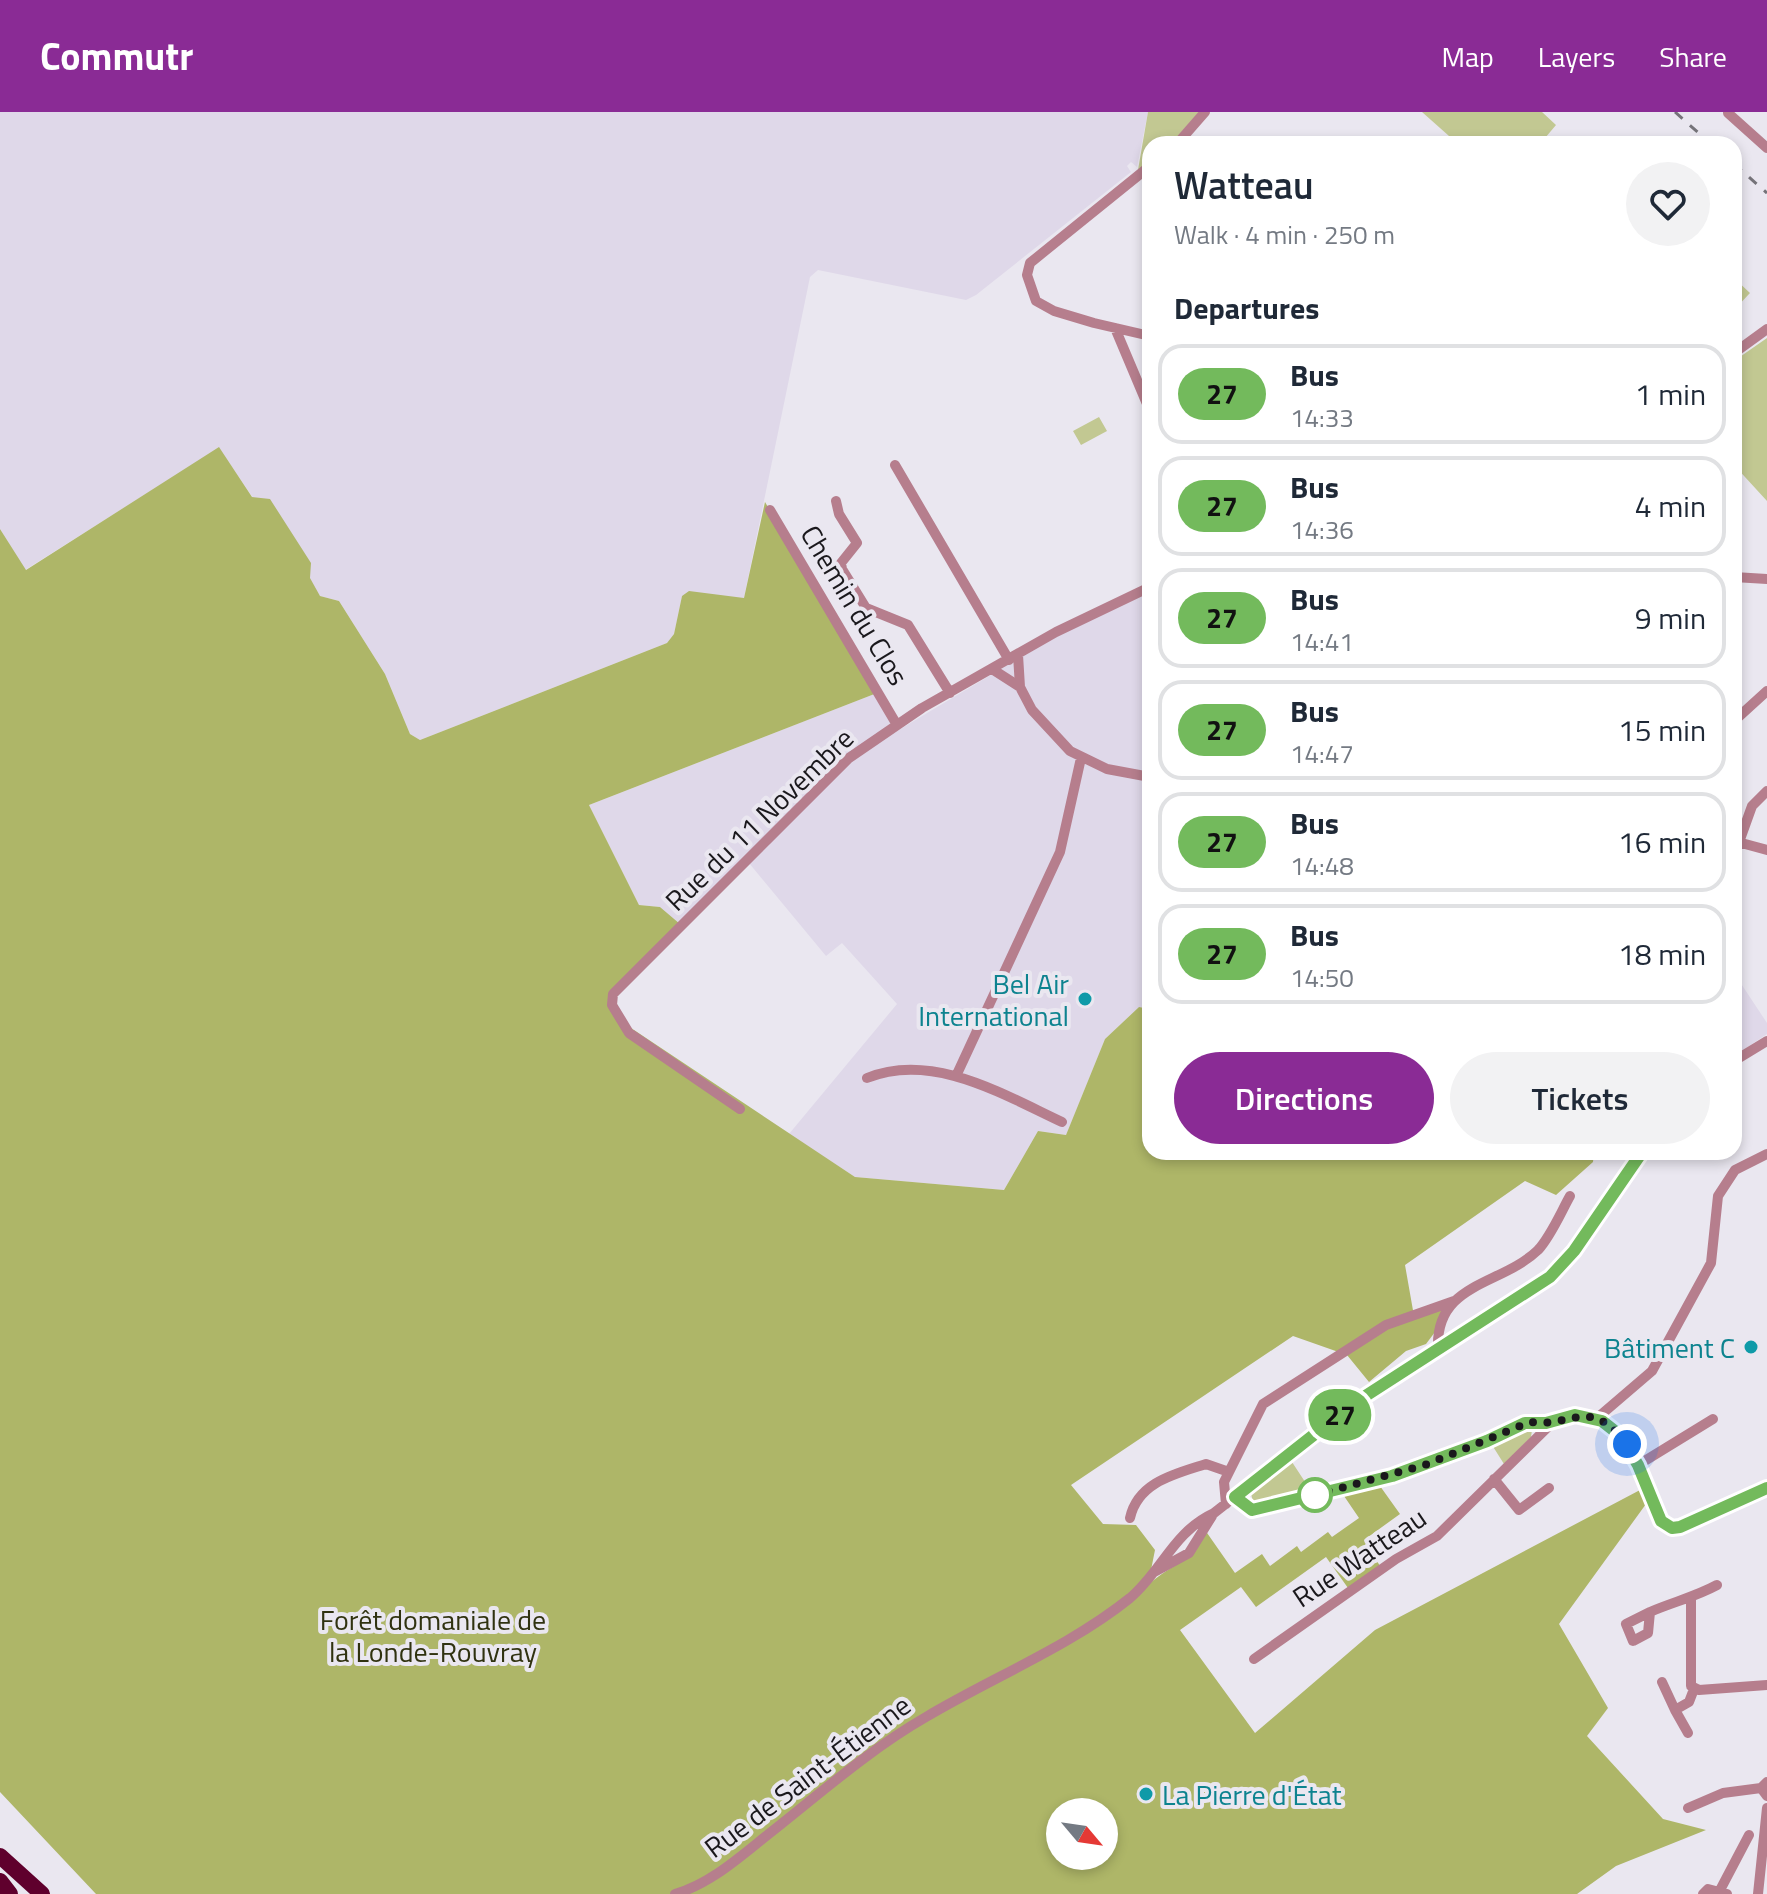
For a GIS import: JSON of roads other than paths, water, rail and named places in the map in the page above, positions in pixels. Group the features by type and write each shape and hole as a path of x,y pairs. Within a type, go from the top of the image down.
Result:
{"highway":[{"path":"0,1856 42,1894"},
{"path":"0,1881 10,1894"}],"street":[{"path":"1184,136 1205,112"},
{"path":"1728,113 1767,148"},
{"path":"1142,172 1030,263 1027,275 1036,301 1054,311 1142,334"},
{"path":"1115,328 1142,392"},
{"path":"1742,347 1767,329"},
{"path":"895,465 1014,657 1020,687 1032,710 1057,739 1081,758 1107,769 1142,776"},
{"path":"836,501 839,514 857,543 841,563 842,569 866,608 908,625 950,693"},
{"name":"Chemin du Clos","path":"770,510 897,725"},
{"path":"1742,577 1767,579"},
{"name":"Rue du 11 Novembre","path":"740,1109 629,1033 615,1012 613,994 849,758 897,725 992,669 1068,626 1142,591"},
{"path":"992,669 1020,687"},
{"path":"1742,714 1767,691"},
{"path":"957,1074 1060,852 1081,758"},
{"path":"1742,828 1752,806 1765,794"},
{"path":"1742,844 1767,850"},
{"path":"1742,1056 1767,1041"},
{"path":"867,1078 883,1071 957,1074 1062,1122"},
{"path":"1596,1419 1652,1371 1711,1263 1718,1196 1735,1170 1767,1154"},
{"name":"Rue de Saint-Étienne","path":"675,1894 691,1889 727,1868 863,1758 923,1718 1086,1629 1132,1596 1176,1542 1199,1520 1226,1504 1353,1404 1513,1303 1561,1268 1636,1160"},
{"path":"1226,1504 1222,1492 1229,1472 1263,1404 1386,1325 1454,1301 1539,1249 1570,1196"},
{"path":"1438,1349 1437,1328 1454,1301"},
{"path":"1235,1497 1252,1510 1356,1487 1438,1460 1525,1423 1575,1415 1596,1419 1621,1436 1638,1465 1661,1521 1676,1528 1767,1488"},
{"path":"1638,1465 1713,1419"},
{"name":"Rue Watteau","path":"1254,1659 1396,1559 1437,1536 1554,1420"},
{"path":"1130,1518 1143,1491 1166,1477 1206,1464 1229,1472"},
{"path":"1494,1479 1519,1510 1549,1488"},
{"path":"1149,1575 1189,1553 1214,1513"},
{"path":"1650,1612 1680,1599 1691,1599 1717,1585"},
{"path":"1675,1710 1689,1702 1694,1689 1688,1675 1691,1599"},
{"path":"1662,1682 1688,1733"},
{"path":"1694,1689 1767,1685"},
{"path":"1688,1808 1723,1793 1765,1789"},
{"path":"1761,1888 1767,1808"},
{"path":"1703,1894 1708,1889 1723,1893 1749,1835"}],"railway":[{"path":"1675,112 1702,136"},
{"path":"1742,171 1767,193"}],"place":[{"name":"Bel Air International","path":"1085,999"},
{"name":"Bâtiment C","path":"1751,1347"},
{"name":"La Pierre d'État","path":"1146,1794"}],"park label":[{"name":"Forêt domaniale de la Londe-Rouvray","path":"433,1635"}]}
